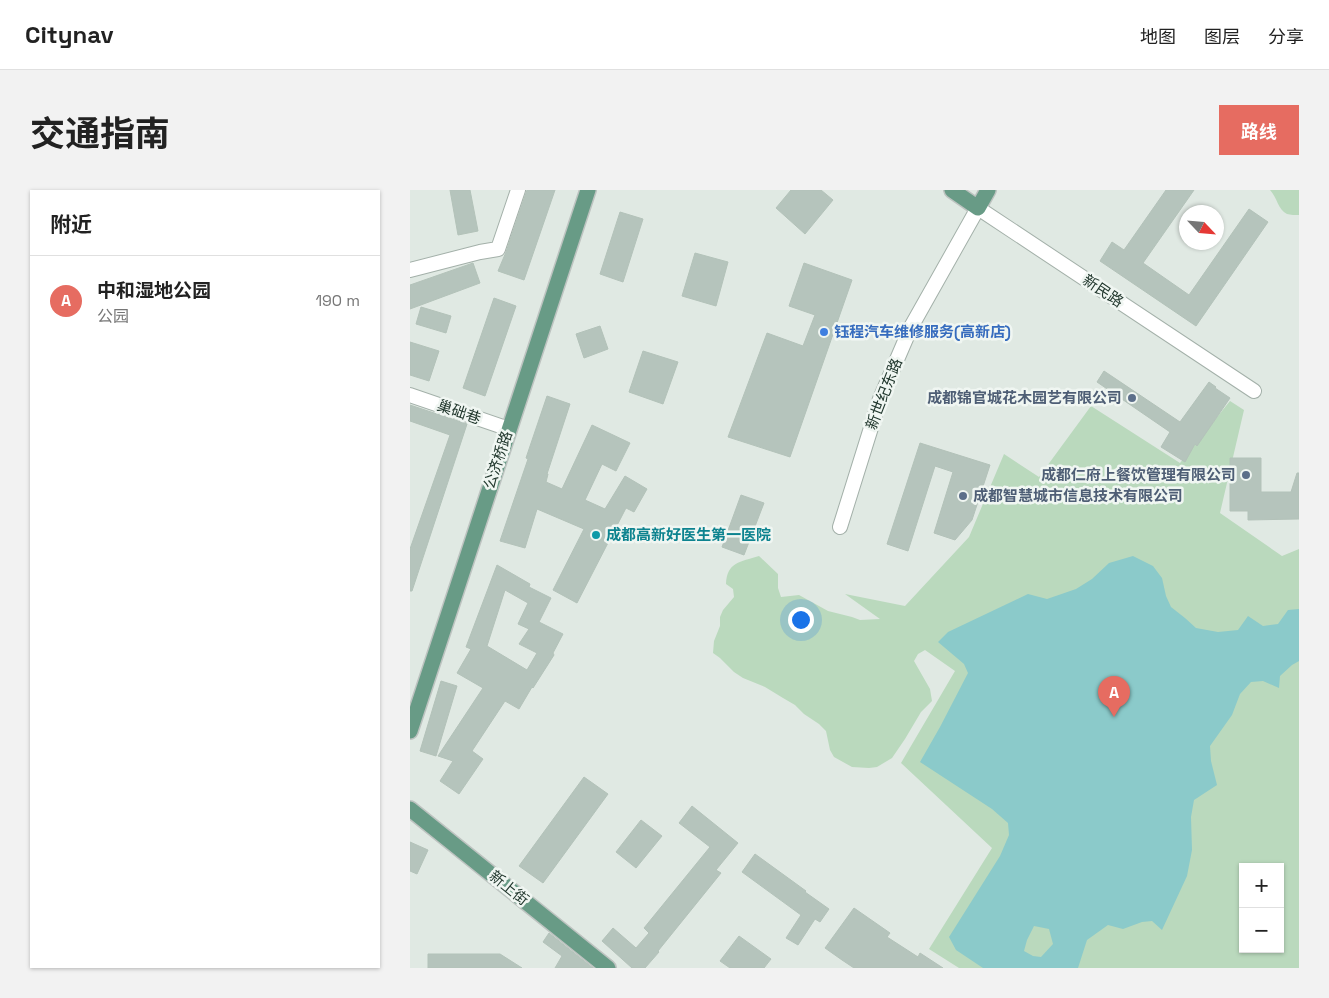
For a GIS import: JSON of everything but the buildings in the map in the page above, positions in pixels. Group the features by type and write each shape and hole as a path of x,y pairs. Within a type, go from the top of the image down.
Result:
{"main road":[{"name":"公济桥路","path":"410,730 588,190"},
{"name":"新民路","path":"952,190 978,208"},
{"name":"新世纪东路","path":"978,208 988,190"},
{"name":"新上街","path":"410,809 608,968"}],"street":[{"path":"410,270 498,249 518,190"},
{"name":"新民路","path":"978,208 1254,391"},
{"name":"新世纪东路","path":"840,527 880,399 891,372 911,327 978,208"},
{"name":"巢础巷","path":"410,395 509,429"}],"green space":[{"path":"1270,190 1299,190 1299,215 1284,212"},
{"path":"1230,401 1244,410 1220,513 1282,556 1299,549 1299,968 959,968 929,949 992,848 901,763 955,671 925,650 918,654 914,661 930,689 932,701 921,712 892,758 877,767 852,767 834,757 830,750 826,731 819,724 795,705 765,687 734,672 713,653 714,641 720,626 720,617 723,610 734,597 733,589 726,584 729,571 740,562 759,556 778,574 778,588 781,597 799,595 828,611 860,620 880,619 845,594 905,606 969,537 1004,454 1039,477 1091,406 1180,463"}],"water":[{"path":"1133,556 1153,566 1162,578 1166,596 1171,607 1196,628 1218,632 1238,630 1248,616 1263,626 1278,624 1288,610 1299,609 1299,661 1280,676 1279,688 1263,681 1251,682 1240,694 1232,715 1210,746 1211,761 1217,785 1194,800 1191,817 1192,850 1187,876 1162,930 1152,921 1142,922 1123,929 1108,925 1087,940 1078,968 983,968 956,950 949,937 1000,856 1009,835 1008,823 992,809 920,762 968,673 964,664 938,642 948,632 1028,594 1047,599 1076,589 1092,579 1109,563","holes":["1034,926 1049,929 1053,944 1041,957 1033,956 1024,951"]}],"place":[{"name":"钰程汽车维修服务(高新店)","path":"824,332"},
{"name":"成都锦官城花木园艺有限公司","path":"1132,398"},
{"name":"成都仁府上餐饮管理有限公司","path":"1246,475"},
{"name":"成都智慧城市信息技术有限公司","path":"963,496"},
{"name":"成都高新好医生第一医院","path":"596,535"},
{"name":"中和湿地公园","path":"1114,717"}]}
